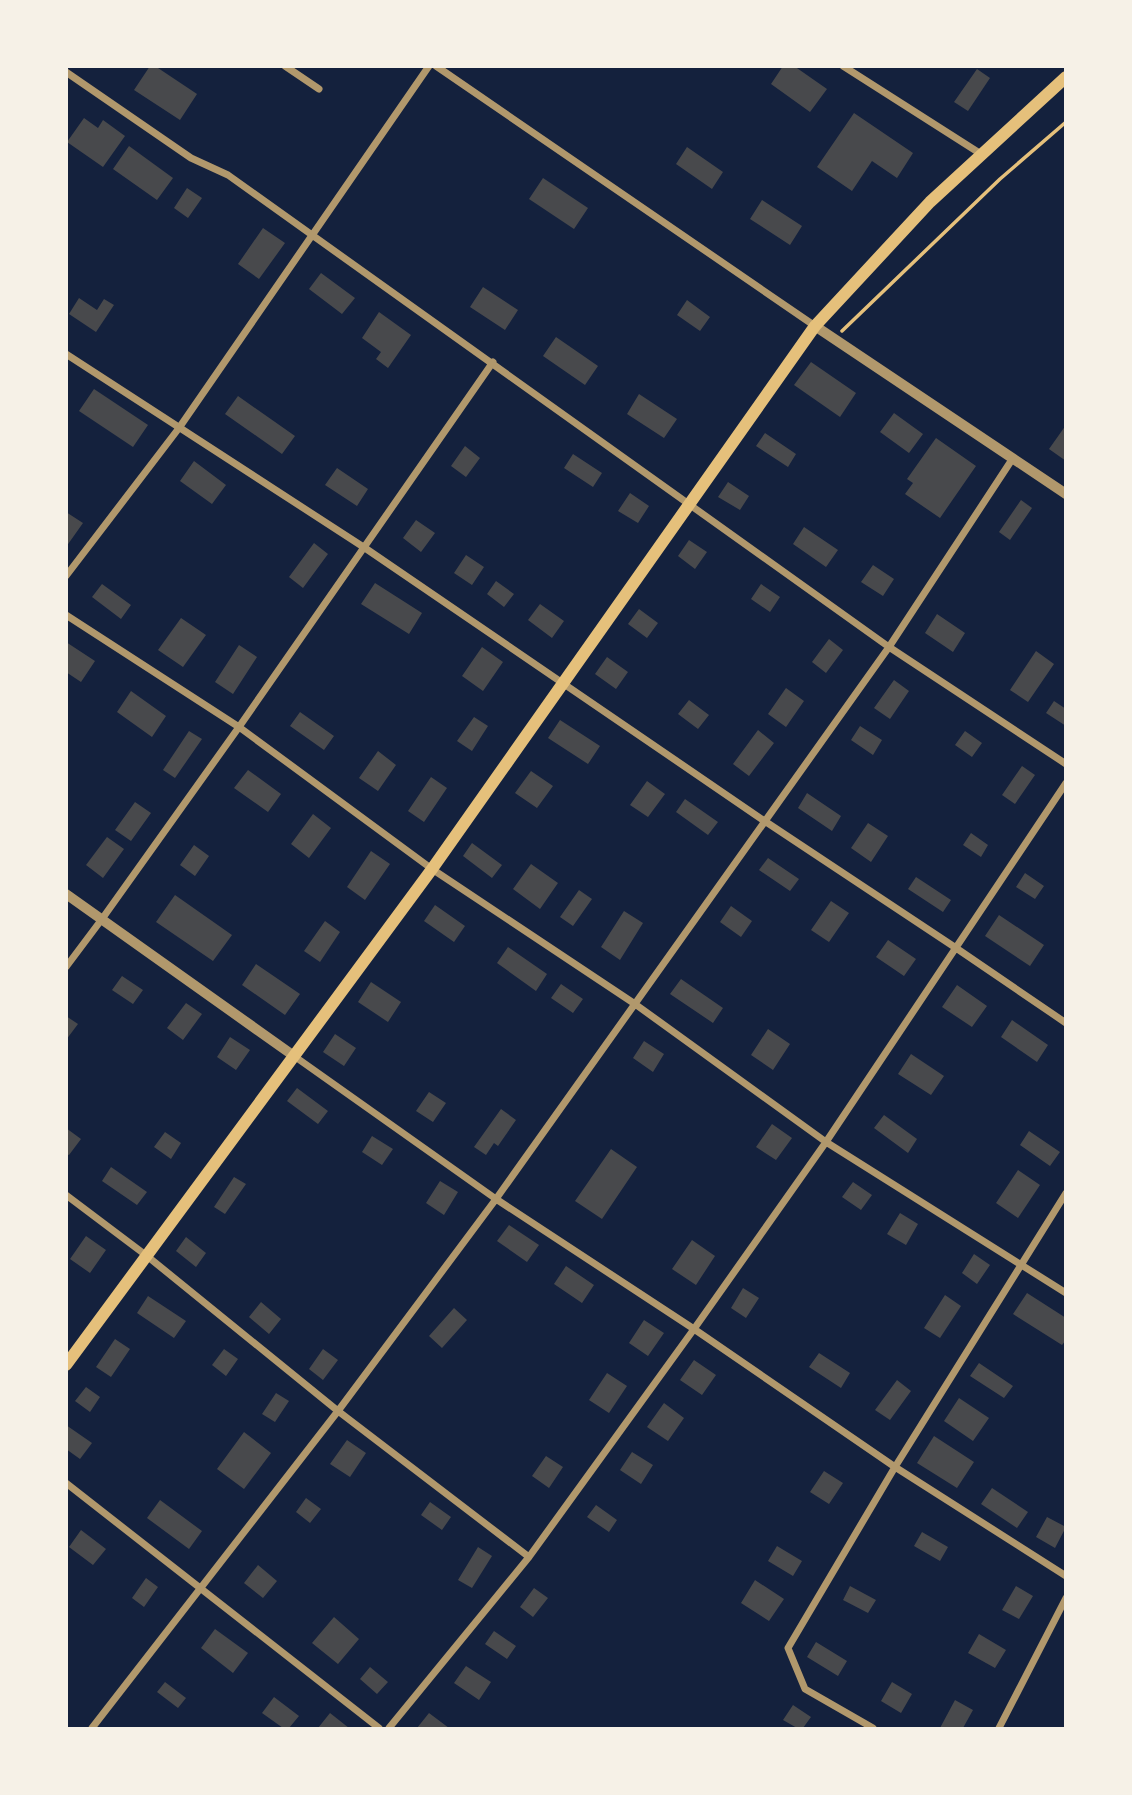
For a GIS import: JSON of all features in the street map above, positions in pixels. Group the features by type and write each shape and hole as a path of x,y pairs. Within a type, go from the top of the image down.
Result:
{"main road":[{"path":"66,1365 432,869 815,326 930,202 1066,77"}],"street":[{"path":"285,66 319,89"},
{"path":"66,576 179,428 429,66"},
{"path":"436,66 833,340 1066,494"},
{"path":"843,66 981,154"},
{"path":"66,72 191,158 228,175 889,647 1066,764"},
{"path":"66,354 365,548 1066,1023"},
{"path":"66,967 239,727 493,362"},
{"path":"92,1728 338,1411 496,1199 763,820 889,647 1013,458"},
{"path":"66,615 239,727 432,869 635,1004 826,1142 1066,1293"},
{"path":"389,1728 529,1557 694,1329 826,1142 1066,783"},
{"path":"66,894 496,1199 694,1329 895,1467 1066,1576"},
{"path":"873,1728 805,1689 788,1648 895,1467 1066,1193"},
{"path":"66,1195 147,1256 338,1411 529,1557"},
{"path":"66,1483 379,1728"},
{"path":"999,1728 1066,1598"}],"path":[{"path":"833,340 1000,179 1066,122"}],"building":[{"path":"150,66 155,66 197,94 180,120 134,90"},
{"path":"783,66 794,66 827,89 810,112 771,84"},
{"path":"977,69 990,78 968,111 954,102"},
{"path":"854,113 913,153 897,178 872,161 852,191 817,167"},
{"path":"84,118 98,128 103,120 125,136 103,167 67,142"},
{"path":"129,146 173,178 157,200 113,169"},
{"path":"687,147 723,172 712,189 676,164"},
{"path":"543,178 588,208 574,229 529,199"},
{"path":"187,188 202,198 188,218 174,208"},
{"path":"762,200 802,226 790,245 750,219"},
{"path":"263,228 285,243 259,279 238,264"},
{"path":"321,273 355,298 342,314 309,289"},
{"path":"483,287 518,310 505,330 470,307"},
{"path":"79,298 97,310 104,299 114,305 96,332 69,314"},
{"path":"687,300 710,317 700,331 677,315"},
{"path":"379,312 411,335 388,368 376,359 381,352 362,338"},
{"path":"556,337 598,366 585,385 543,356"},
{"path":"811,362 856,393 840,417 794,385"},
{"path":"94,389 148,425 133,447 79,411"},
{"path":"639,394 677,419 664,438 627,414"},
{"path":"238,396 295,436 282,454 225,414"},
{"path":"894,413 923,434 909,453 880,432"},
{"path":"1066,425 1066,461 1049,449"},
{"path":"765,433 796,454 788,467 756,446"},
{"path":"936,438 976,466 940,518 905,494 913,483 907,479"},
{"path":"465,446 480,458 466,477 451,466"},
{"path":"573,454 602,473 593,487 564,468"},
{"path":"194,461 226,485 212,504 180,481"},
{"path":"337,468 368,489 357,506 325,485"},
{"path":"728,482 749,496 740,510 718,497"},
{"path":"630,493 649,506 638,523 618,511"},
{"path":"1021,500 1032,508 1010,540 999,532"},
{"path":"66,512 83,523 66,547"},
{"path":"416,520 435,533 421,552 403,538"},
{"path":"804,527 838,550 826,567 793,544"},
{"path":"689,540 707,552 695,569 678,556"},
{"path":"314,543 328,554 303,588 289,577"},
{"path":"466,555 484,567 472,585 454,573"},
{"path":"873,565 894,579 883,596 861,582"},
{"path":"496,581 514,594 504,607 487,594"},
{"path":"375,583 422,613 409,634 361,604"},
{"path":"102,584 131,605 121,619 92,597"},
{"path":"761,584 780,597 770,612 751,599"},
{"path":"540,604 564,621 552,638 528,620"},
{"path":"639,609 658,623 647,638 628,624"},
{"path":"937,614 965,633 953,652 925,633"},
{"path":"181,618 206,635 183,667 158,650"},
{"path":"829,639 843,650 826,673 812,662"},
{"path":"66,642 95,661 81,682 66,672"},
{"path":"239,645 257,657 233,694 215,682"},
{"path":"482,647 503,662 483,691 462,676"},
{"path":"1036,651 1054,664 1028,702 1010,690"},
{"path":"607,657 628,672 616,689 595,674"},
{"path":"894,680 909,691 890,719 874,708"},
{"path":"786,688 804,701 786,727 768,714"},
{"path":"131,691 166,716 152,737 117,712"},
{"path":"689,700 709,715 698,729 678,714"},
{"path":"1054,701 1066,709 1066,726 1046,713"},
{"path":"300,712 334,736 324,750 290,726"},
{"path":"474,717 488,726 472,751 457,741"},
{"path":"560,720 600,746 588,764 548,738"},
{"path":"860,726 882,740 873,755 851,740"},
{"path":"758,730 774,743 749,776 733,764"},
{"path":"189,731 202,739 175,778 163,770"},
{"path":"965,731 982,743 972,757 955,745"},
{"path":"378,751 396,765 378,791 359,778"},
{"path":"1022,766 1035,775 1015,804 1002,795"},
{"path":"248,770 281,794 268,812 234,788"},
{"path":"531,771 553,786 537,808 515,793"},
{"path":"431,777 447,788 424,822 408,811"},
{"path":"647,781 665,794 648,817 630,805"},
{"path":"807,793 841,816 832,831 798,808"},
{"path":"685,799 718,822 708,835 676,812"},
{"path":"135,802 151,813 131,841 115,830"},
{"path":"313,814 331,828 309,858 291,844"},
{"path":"868,823 888,836 871,862 851,848"},
{"path":"971,833 988,845 981,857 963,845"},
{"path":"107,837 124,849 103,878 86,865"},
{"path":"472,843 502,865 492,878 463,856"},
{"path":"194,845 209,856 195,876 180,865"},
{"path":"371,851 390,864 365,900 347,887"},
{"path":"768,858 799,879 790,891 759,870"},
{"path":"531,864 558,883 540,909 513,889"},
{"path":"1025,873 1044,886 1035,899 1016,887"},
{"path":"916,877 951,900 943,912 908,889"},
{"path":"579,890 592,899 573,926 560,917"},
{"path":"175,895 232,935 213,961 156,922"},
{"path":"831,901 849,913 829,942 811,930"},
{"path":"435,905 465,926 454,942 424,921"},
{"path":"731,906 752,921 741,937 720,922"},
{"path":"624,911 643,923 620,960 601,947"},
{"path":"999,915 1044,945 1030,966 985,936"},
{"path":"325,921 340,932 320,962 304,951"},
{"path":"888,940 916,959 904,976 876,957"},
{"path":"508,947 547,974 536,991 497,963"},
{"path":"256,964 300,994 285,1015 242,985"},
{"path":"122,976 143,990 133,1004 112,990"},
{"path":"681,979 723,1008 713,1023 670,994"},
{"path":"371,982 401,1002 388,1022 358,1002"},
{"path":"561,984 583,999 573,1013 551,998"},
{"path":"957,985 987,1006 972,1027 942,1007"},
{"path":"186,1003 202,1014 183,1040 167,1028"},
{"path":"66,1016 78,1024 66,1040"},
{"path":"1012,1020 1048,1045 1037,1062 1001,1037"},
{"path":"768,1029 790,1044 773,1070 751,1055"},
{"path":"335,1034 356,1048 344,1066 323,1052"},
{"path":"230,1037 250,1050 236,1070 217,1057"},
{"path":"644,1041 664,1054 653,1072 633,1058"},
{"path":"911,1054 944,1076 931,1095 898,1074"},
{"path":"297,1088 328,1111 318,1124 287,1101"},
{"path":"429,1092 446,1103 433,1122 416,1111"},
{"path":"501,1109 516,1120 498,1146 494,1143 486,1155 474,1147"},
{"path":"884,1115 917,1139 908,1153 874,1128"},
{"path":"772,1124 792,1138 776,1160 756,1147"},
{"path":"66,1128 81,1139 69,1155 66,1154"},
{"path":"1029,1131 1060,1152 1050,1166 1020,1145"},
{"path":"165,1132 181,1143 171,1159 154,1147"},
{"path":"372,1136 393,1149 382,1165 362,1152"},
{"path":"611,1149 637,1167 602,1219 575,1201"},
{"path":"111,1167 147,1192 137,1205 102,1181"},
{"path":"1018,1170 1040,1185 1018,1218 996,1203"},
{"path":"234,1177 246,1184 225,1214 214,1207"},
{"path":"440,1181 458,1192 444,1215 426,1203"},
{"path":"853,1182 872,1195 861,1210 842,1197"},
{"path":"900,1213 918,1224 906,1245 887,1234"},
{"path":"509,1225 539,1245 527,1262 497,1241"},
{"path":"86,1236 106,1250 90,1273 70,1259"},
{"path":"186,1237 206,1253 196,1267 176,1251"},
{"path":"692,1240 715,1256 696,1285 672,1269"},
{"path":"974,1254 990,1265 977,1284 962,1273"},
{"path":"566,1266 594,1285 582,1303 554,1284"},
{"path":"743,1288 759,1298 746,1318 731,1308"},
{"path":"1027,1293 1066,1318 1066,1340 1062,1345 1013,1314"},
{"path":"945,1295 961,1306 940,1338 924,1328"},
{"path":"148,1296 186,1321 174,1338 137,1313"},
{"path":"261,1302 281,1319 269,1334 249,1317"},
{"path":"454,1308 467,1320 442,1348 429,1336"},
{"path":"644,1320 664,1333 648,1356 629,1343"},
{"path":"115,1339 130,1349 111,1377 96,1367"},
{"path":"224,1349 238,1359 226,1376 212,1365"},
{"path":"323,1349 338,1360 323,1380 309,1369"},
{"path":"819,1353 850,1373 841,1388 809,1367"},
{"path":"694,1360 716,1375 702,1395 680,1380"},
{"path":"979,1363 1013,1386 1004,1398 970,1376"},
{"path":"607,1373 627,1386 609,1413 589,1400"},
{"path":"897,1380 911,1391 890,1420 875,1410"},
{"path":"86,1387 100,1397 90,1412 75,1401"},
{"path":"276,1393 289,1401 275,1422 262,1414"},
{"path":"959,1398 989,1418 973,1441 944,1421"},
{"path":"664,1403 684,1418 668,1441 647,1427"},
{"path":"66,1425 92,1443 80,1459 66,1449"},
{"path":"244,1432 271,1453 244,1489 217,1469"},
{"path":"934,1436 974,1462 957,1488 917,1463"},
{"path":"347,1440 366,1453 350,1477 330,1464"},
{"path":"632,1452 653,1465 641,1484 620,1470"},
{"path":"546,1456 563,1467 549,1488 532,1476"},
{"path":"824,1471 843,1483 829,1504 810,1492"},
{"path":"992,1488 1028,1512 1017,1528 981,1504"},
{"path":"306,1498 321,1509 310,1523 296,1512"},
{"path":"160,1500 202,1531 189,1549 147,1518"},
{"path":"430,1502 451,1517 442,1530 421,1515"},
{"path":"596,1505 617,1520 609,1532 587,1517"},
{"path":"1047,1517 1066,1527 1055,1548 1036,1537"},
{"path":"81,1530 106,1549 93,1565 69,1547"},
{"path":"922,1532 948,1547 940,1561 914,1546"},
{"path":"777,1546 802,1561 793,1576 768,1561"},
{"path":"478,1547 492,1556 472,1588 458,1580"},
{"path":"258,1565 277,1581 263,1598 244,1583"},
{"path":"146,1578 158,1587 144,1607 132,1598"},
{"path":"755,1580 784,1599 769,1621 741,1603"},
{"path":"850,1586 876,1600 868,1613 843,1600"},
{"path":"1016,1586 1033,1596 1019,1619 1002,1610"},
{"path":"534,1588 548,1598 533,1617 520,1607"},
{"path":"334,1617 359,1639 338,1664 312,1643"},
{"path":"215,1629 248,1653 233,1673 201,1648"},
{"path":"494,1631 516,1646 507,1659 485,1644"},
{"path":"979,1634 1006,1650 995,1668 968,1653"},
{"path":"816,1642 847,1661 838,1676 807,1657"},
{"path":"466,1666 491,1682 479,1700 454,1683"},
{"path":"370,1667 388,1682 377,1694 360,1679"},
{"path":"165,1682 186,1698 178,1708 157,1692"},
{"path":"892,1682 912,1694 901,1713 881,1701"},
{"path":"274,1697 299,1716 289,1728 283,1728 262,1713"},
{"path":"955,1700 973,1710 963,1728 940,1728"},
{"path":"793,1705 811,1717 803,1728 797,1728 783,1720"},
{"path":"330,1713 349,1728 318,1728"},
{"path":"429,1713 449,1728 417,1728"}]}
